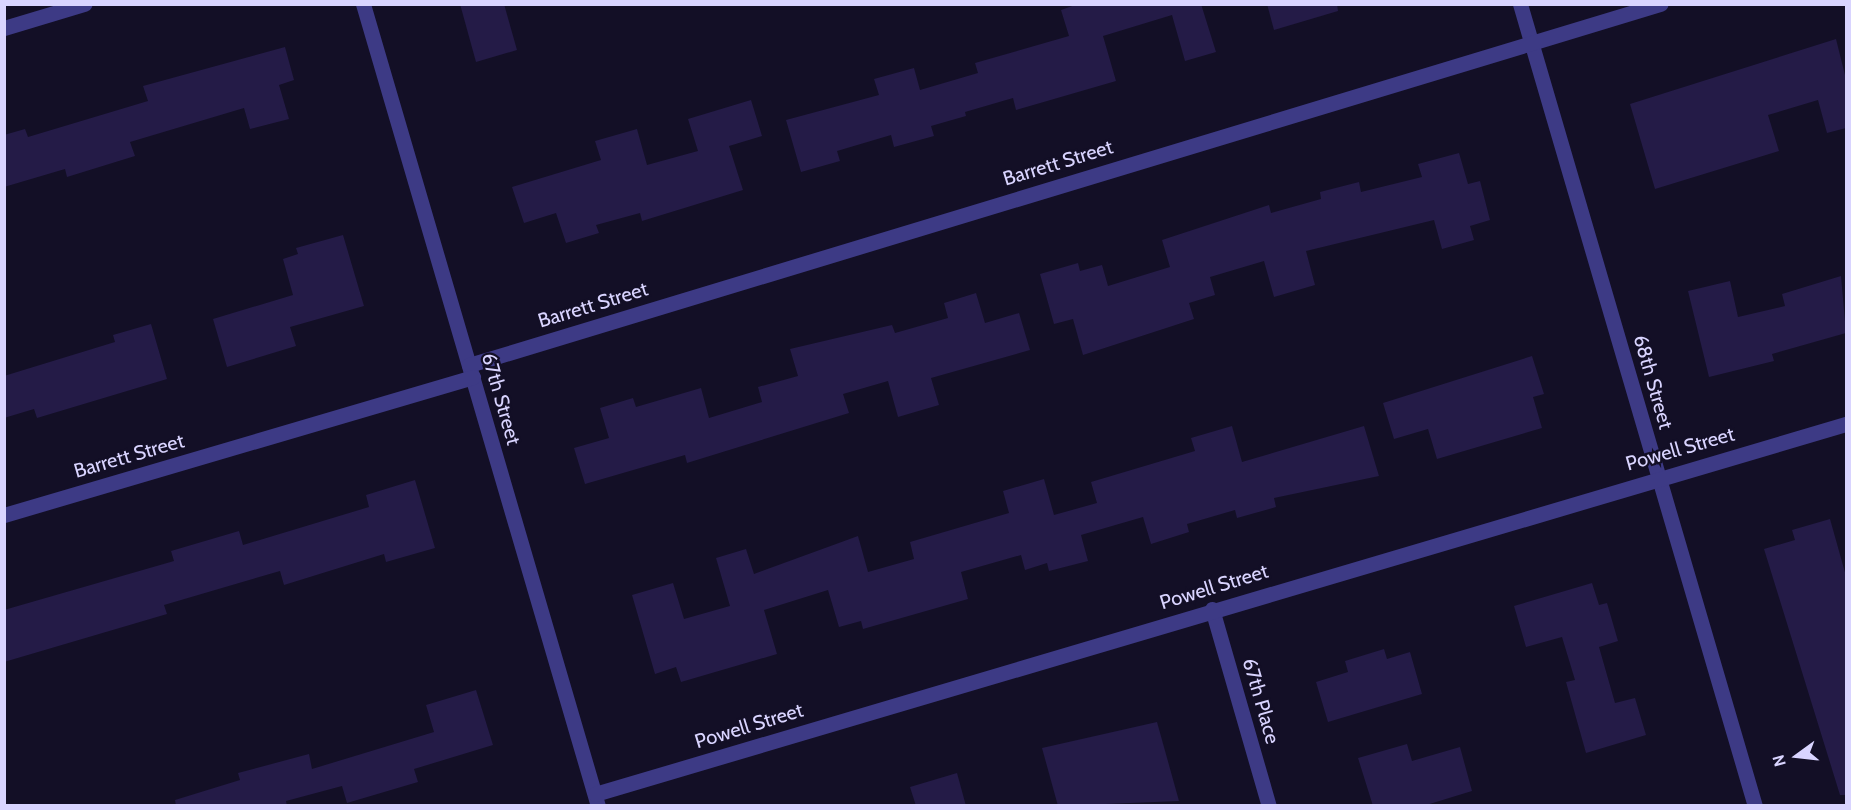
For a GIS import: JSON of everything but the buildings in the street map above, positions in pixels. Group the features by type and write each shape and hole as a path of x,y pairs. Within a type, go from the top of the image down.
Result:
{"street":[{"path":"4,28 84,4"},
{"name":"67th Street","path":"363,4 596,800"},
{"name":"68th Street","path":"1520,4 1755,806"},
{"name":"Barrett Street","path":"4,515 1531,41 1660,4"},
{"name":"Powell Street","path":"596,800 1212,609 1846,424"},
{"name":"67th Place","path":"1212,609 1269,806"}]}
